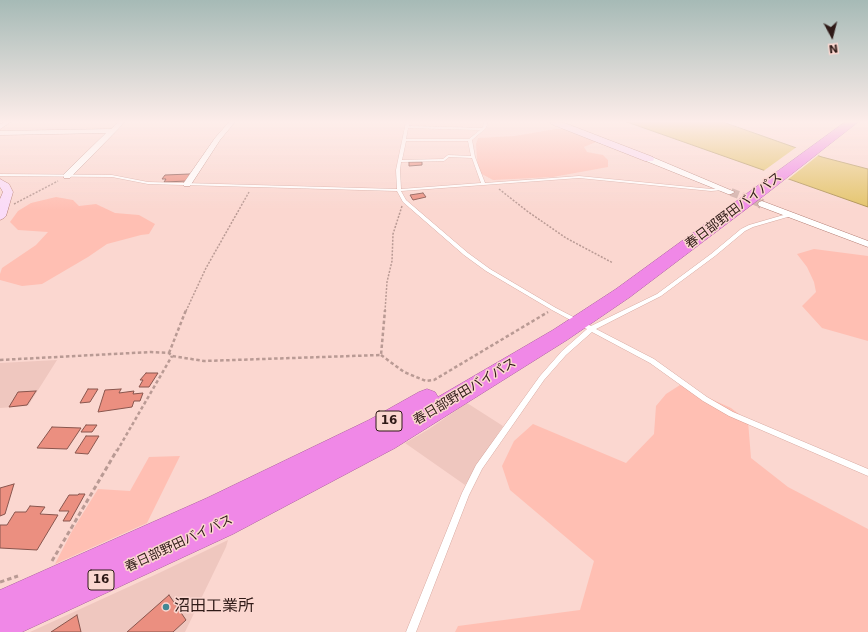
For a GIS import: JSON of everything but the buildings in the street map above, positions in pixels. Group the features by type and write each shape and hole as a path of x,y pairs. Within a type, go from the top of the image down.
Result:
{"highway":[{"name":"春日部野田バイパス","path":"751,194 804,151"},
{"name":"春日部野田バイパス","path":"0,606 210,512 378,428 573,318 611,286 751,194 811,151"},
{"name":"春日部野田バイパス","path":"0,624 224,524 386,440 560,335 573,318"}],"street":[{"path":"66,176 91,151"},
{"path":"187,184 209,151"},
{"path":"630,151 723,189 751,194 789,215 868,244"},
{"path":"0,182 5,186 8,192 1,213"},
{"path":"0,624 3,632"}],"lane":[{"path":"402,151 398,170 399,190 404,201 477,262 573,318 652,361 705,400 731,414 868,473"},
{"path":"472,151 483,183"},
{"path":"400,161 444,160 448,156 473,157"},
{"path":"0,175 112,176 148,183 399,190 579,177 711,190 723,189"},
{"path":"573,318 659,295 713,255 743,230 751,226 789,215"},
{"path":"411,632 466,493 479,467 542,378 564,353 573,318"}],"path":[{"path":"1,213 66,176"},
{"path":"495,182 505,194 566,238 613,263"},
{"path":"168,353 206,268 253,186"},
{"path":"381,355 387,282 392,261 393,234 404,201"},
{"path":"0,360 136,352 168,353 172,356 204,361 381,355 404,372 426,381 434,380 573,318"},
{"path":"51,563 172,356"},
{"path":"0,582 22,574"}],"shaded area":[{"path":"477,151 587,151 603,155 608,160 608,167 553,177 493,180 478,172"},
{"path":"711,151 806,151 868,169 868,207"},
{"path":"56,197 73,200 79,206 96,204 115,213 139,215 155,224 149,234 107,244 42,284 22,286 0,280 2,268 36,245 48,232 18,230 10,222 18,211 31,203"},
{"path":"814,249 868,256 868,341 822,328 802,306 816,292 814,282 807,267 797,254"},
{"path":"57,360 28,406 0,408 0,363"},
{"path":"680,385 731,408 748,421 751,458 788,487 868,529 868,632 455,632 458,626 580,610 594,561 510,490 502,466 514,441 533,424 626,463 654,434 656,406 666,394"},
{"path":"467,403 503,426 465,485 405,443 429,429"},
{"path":"180,456 147,523 55,564 72,531 98,489 130,491 149,457"},
{"path":"228,540 185,632 30,632 159,573"}],"pier":[{"path":"790,151 813,151 820,154 786,181 762,172"}],"tunnel":[{"path":"731,192 762,204 760,203"}],"place":[{"name":"沼田工業所","path":"166,607"}]}
